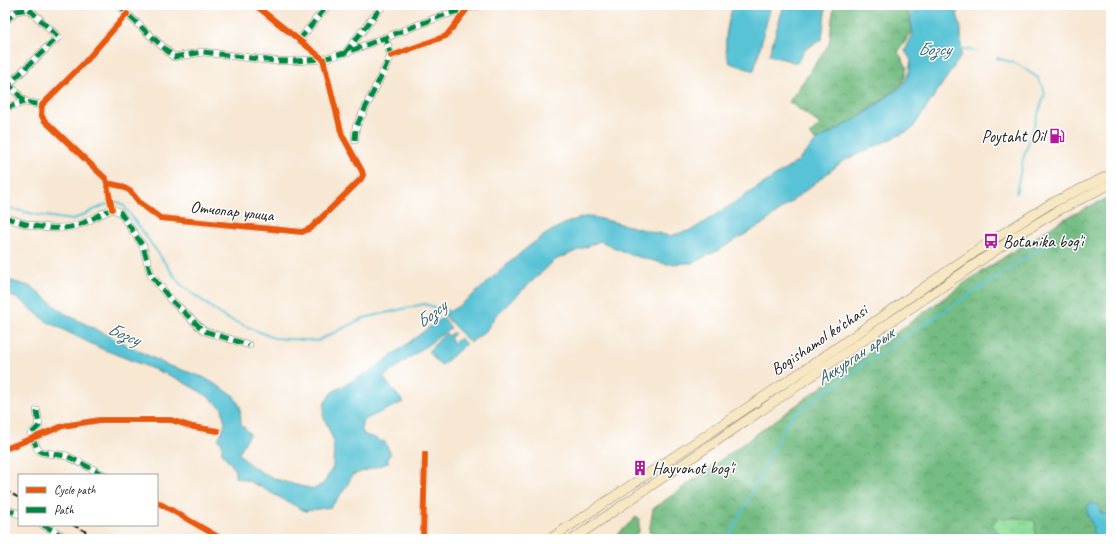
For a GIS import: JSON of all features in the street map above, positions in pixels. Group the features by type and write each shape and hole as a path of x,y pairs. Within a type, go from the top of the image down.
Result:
{"main road":[{"name":"Bogishamol ko'chasi","path":"573,539 1018,235 1111,174"},
{"name":"Bogishamol ko'chasi","path":"550,539 816,362 1021,222 1081,193 1111,184"},
{"path":"942,275 948,276 948,283"},
{"path":"816,362 816,367 822,370"}],"street":[{"path":"120,5 127,14 174,57 203,52 274,61 295,62 323,59 345,53 385,37 480,5"},
{"path":"255,5 323,59"},
{"path":"299,40 328,5"},
{"path":"345,53 383,5"},
{"path":"5,22 16,11 32,7 58,36 56,40 9,83 25,102"},
{"path":"355,140 356,127 360,117 391,56 446,36 468,8"},
{"path":"112,209 106,179 44,120 41,114 42,105 84,63 127,14"},
{"path":"385,37 391,56"},
{"name":"Отчопар улица","path":"107,183 121,186 130,191 140,203 160,218 302,232 312,228 351,191 363,175 342,135 323,59"},
{"path":"5,108 25,102 42,105"},
{"path":"5,217 20,223 64,228 76,225 112,209 120,212 143,246 151,275 171,300 204,331 249,345"},
{"path":"37,412 39,426 31,434 32,439 41,452 67,456 102,474"},
{"path":"6,448 63,426 100,420 171,420 193,427 218,431"},
{"path":"422,539 425,454"},
{"path":"158,503 222,539"},
{"path":"5,509 18,514"},
{"path":"45,526 69,539"}],"green space":[{"path":"834,5 913,5 908,16 913,31 898,52 907,67 903,83 863,115 816,141 809,135 820,124 789,102 829,44"},
{"path":"1111,196 1111,539 667,539 667,536 649,532 653,509 973,277 1064,219"},
{"path":"636,517 639,518 639,532 627,539 613,539"},
{"path":"1018,518 1035,521 1036,539 1011,538 1000,534 992,525 996,519"}],"water":[{"path":"733,5 771,5 754,71 730,63 727,56 726,34"},
{"path":"784,5 826,5 822,39 805,49 797,63 769,55"},
{"name":"Бозсу","path":"918,5 960,5 957,13 961,29 961,56 912,129 843,161 764,223 717,251 692,263 666,264 631,255 600,241 555,260 495,316 486,331 470,343 444,315 465,301 540,238 556,228 572,221 589,216 669,236 692,230 797,162 816,141 863,115 904,84 909,72 911,60 905,51 913,34 910,17"},
{"name":"Бозсу","path":"5,279 32,287 64,313 167,365 203,377 233,395 240,406 241,424 250,434 239,453 255,468 273,478 314,489 324,483 333,467 334,442 323,415 325,402 332,392 371,371 443,317 451,328 383,377 403,402 363,421 361,429 365,435 375,438 380,442 384,441 391,454 388,456 388,463 352,475 347,486 331,507 305,511 251,482 235,477 235,469 222,453 222,443 218,440 225,424 222,408 206,395 176,378 100,348 46,321 20,300 5,293"},
{"name":"Бозсу","path":"453,332 455,334 450,338 454,343 460,338 466,344 441,366 428,351 446,333 449,336"},
{"path":"1090,503 1098,505 1101,513 1111,516 1111,539 1098,539 1093,533 1093,526 1087,512"}],"waterway":[{"name":"Аккурган арык","path":"960,48 978,52"},
{"name":"Аккурган арык","path":"997,58 1017,64 1038,78 1045,93 1024,156 1016,193"},
{"path":"113,203 119,202 125,207 180,284 224,317 274,338 317,341 364,318 424,304 452,312"},
{"path":"5,207 38,215 72,220 109,203"},
{"name":"Аккурган арык","path":"728,539 787,422 796,413 862,365 1050,242"}],"railway":[{"path":"5,490 18,497"},
{"path":"75,526 100,539"}],"marked path":[{"path":"5,22 16,11 29,9 35,5"},
{"path":"120,5 127,14 174,57 203,52 274,61 323,59 345,53 444,15 480,5"},
{"path":"299,40 328,5"},
{"path":"345,53 383,5"},
{"path":"29,9 58,37 9,84 25,102 42,105"},
{"path":"355,140 356,127 391,56 385,37"},
{"path":"5,108 25,102"},
{"path":"5,217 21,223 39,227 66,228 80,224 112,209 120,212 143,246 151,275 171,300 204,331 249,345"},
{"path":"37,411 39,426 31,434 37,448 41,452 67,456 102,474"},
{"path":"5,509 18,514"},
{"path":"45,526 69,539"}],"cycle path":[{"path":"107,183 121,186 130,191 140,203 160,218 302,232 311,228 361,179 363,175 362,171 342,135 323,59 255,5"},
{"path":"391,56 446,36 468,8"},
{"path":"112,209 106,179 44,120 41,114 42,105 84,63 127,14"},
{"path":"5,449 63,426 100,420 171,420 193,427 218,431"},
{"path":"423,539 425,454"},
{"path":"158,503 222,539"}],"place":[{"name":"Poytaht Oil","path":"1057,136"},
{"name":"Botanika bog'i","path":"991,241"},
{"name":"Hayvonot bog'i","path":"640,468"}]}
